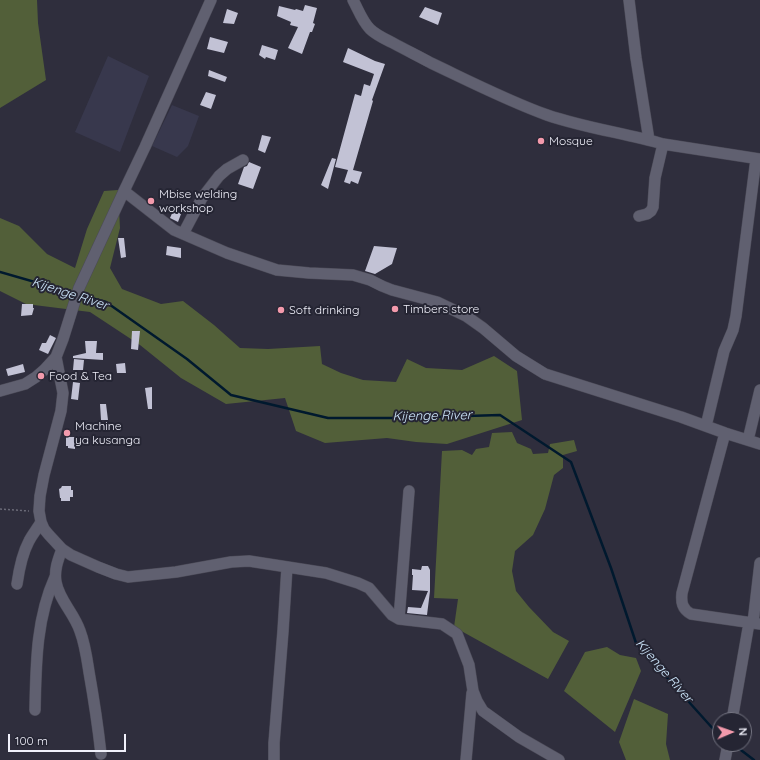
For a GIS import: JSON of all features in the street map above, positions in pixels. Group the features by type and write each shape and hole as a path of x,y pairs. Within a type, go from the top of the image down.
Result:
{"street":[{"path":"0,391 25,384 36,377 56,357 78,293 211,0"},
{"path":"353,0 364,22 378,35 465,79 547,115 584,126 662,144 758,159 736,316 733,330 724,352 706,426"},
{"path":"629,0 636,58 649,140"},
{"path":"639,216 647,214 653,207 655,178 662,144"},
{"path":"183,234 202,198 219,176 227,168 243,160"},
{"path":"124,191 166,226 227,252 272,269 296,272 353,275 370,280 392,290 437,302 466,316 483,328 516,356 545,374 682,417 760,444"},
{"path":"56,357 62,393 61,411 44,475 39,511 41,522 48,535 62,549 98,568 128,577 176,572 231,562 249,561 326,573 358,583 369,588 392,615 399,619 442,624 457,634 469,665 473,691 483,711 519,737 559,760"},
{"path":"748,440 760,390"},
{"path":"725,433 681,601 683,607 691,614 754,623"},
{"path":"399,619 409,491"},
{"path":"16,584 26,548 41,522"},
{"path":"62,549 56,565 55,577 57,588 80,630 84,643 93,693 101,754"},
{"path":"734,712 754,623 760,563"},
{"path":"274,760 287,567"},
{"path":"35,710 36,663 39,633 48,596 55,577"},
{"path":"466,760 473,691"}],"path":[{"path":"0,509 39,511"}],"shaded area":[{"path":"108,56 149,76 120,152 75,132"},
{"path":"172,105 199,116 188,146 177,157 152,146"}],"green space":[{"path":"0,0 37,0 38,23 46,80 0,108"},
{"path":"118,190 120,228 110,268 122,289 161,304 183,301 214,325 240,348 268,349 320,346 322,364 341,373 363,380 396,382 407,359 426,368 462,370 494,356 517,371 522,420 447,444 387,438 325,443 296,431 285,398 226,404 181,378 140,345 90,312 26,304 0,291 0,218 19,226 47,254 75,268 87,229 104,191"},
{"path":"512,432 517,443 531,449 533,454 548,453 550,444 574,440 577,451 563,455 563,468 554,475 545,509 533,535 515,551 512,571 516,591 529,607 553,632 569,641 548,679 454,627 458,599 434,598 442,451 462,450 472,455 476,449 489,447 492,433"},
{"path":"607,647 620,655 636,658 641,671 615,732 564,691 585,652"},
{"path":"634,699 668,714 666,744 670,760 626,760 619,742"}],"building":[{"path":"305,5 317,8 313,23 315,24 312,32 310,32 302,54 288,48 298,27 290,25 291,22 277,16 279,6 303,11"},
{"path":"425,7 442,13 438,25 419,17"},
{"path":"227,9 238,13 234,24 223,23"},
{"path":"210,37 228,42 224,53 207,49"},
{"path":"262,45 278,50 275,60 266,57 265,59 259,55"},
{"path":"348,48 375,61 385,64 372,100 373,101 353,170 362,172 358,184 351,181 350,184 344,182 348,170 335,167 355,94 361,96 364,84 370,86 374,74 343,62"},
{"path":"209,70 227,77 225,82 208,76"},
{"path":"206,92 216,95 211,109 200,105"},
{"path":"262,135 271,137 265,153 258,150"},
{"path":"332,158 336,159 328,189 321,185"},
{"path":"249,162 261,167 253,189 238,184 244,167 247,166"},
{"path":"174,209 181,214 178,222 170,218"},
{"path":"118,238 124,238 126,257 121,258"},
{"path":"167,246 181,248 181,258 166,255"},
{"path":"374,246 397,248 392,264 375,274 365,271"},
{"path":"22,304 33,304 34,308 32,315 21,316"},
{"path":"132,331 140,331 138,350 131,349"},
{"path":"50,335 56,338 48,354 39,350 42,343 46,343"},
{"path":"85,341 97,341 96,353 103,353 103,360 73,358 73,356 86,353"},
{"path":"74,359 84,360 83,370 73,370"},
{"path":"125,363 126,373 117,373 116,364"},
{"path":"23,364 25,372 8,376 6,369"},
{"path":"73,382 80,383 78,400 71,399"},
{"path":"152,387 152,409 148,409 145,388"},
{"path":"100,404 106,404 108,420 101,420"},
{"path":"66,437 75,437 75,449 68,448 68,446 66,446"},
{"path":"62,486 71,486 71,490 73,490 73,497 70,497 70,501 61,501 59,489"},
{"path":"422,566 428,566 430,570 430,591 427,615 407,613 408,607 421,608 428,591 412,590 412,569 421,570"}],"waterway":[{"name":"Kijenge River","path":"0,272 73,293"},
{"name":"Kijenge River","path":"80,295 106,302 187,359 231,395 328,418 401,418 500,415 571,462 611,568 636,643 712,728"},
{"name":"Kijenge River","path":"744,752 754,760"}],"place":[{"name":"Mosque","path":"541,141"},
{"name":"Mbise welding workshop","path":"151,201"},
{"name":"Timbers store","path":"395,309"},
{"name":"Soft drinking","path":"281,310"},
{"name":"Food & Tea","path":"41,376"},
{"name":"Machine ya kusanga","path":"67,433"}]}
